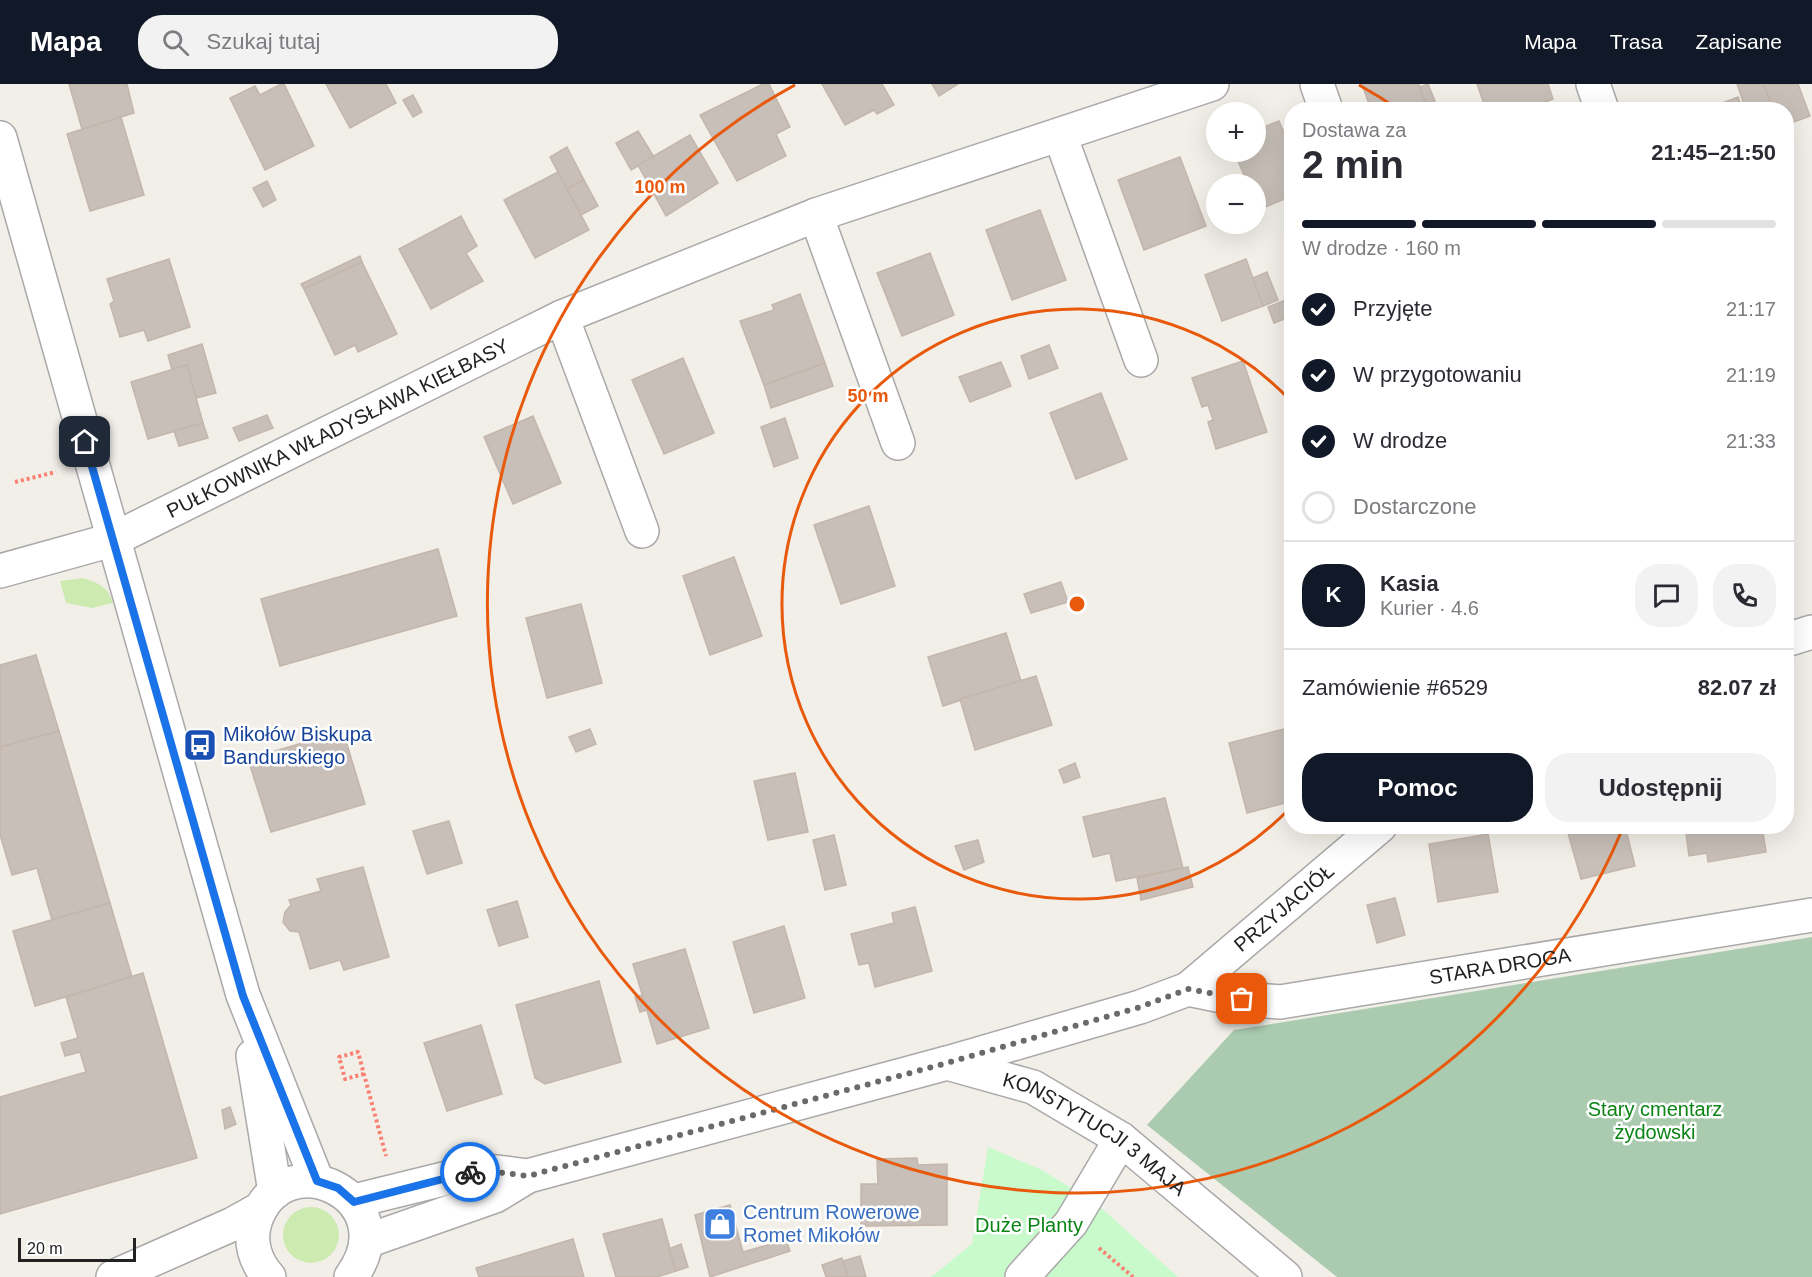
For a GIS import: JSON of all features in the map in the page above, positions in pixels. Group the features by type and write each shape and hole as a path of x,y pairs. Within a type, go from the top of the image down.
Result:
{"street":[{"name":"PUŁKOWNIKA WŁADYSŁAWA KIEŁBASY","path":"0,571 112,540 562,317 816,215 1212,84"},
{"path":"1317,84 1323,102"},
{"path":"1593,84 1599,102"},
{"path":"1060,135 1141,360"},
{"path":"0,138 243,996 317,1181"},
{"path":"816,215 898,443"},
{"path":"562,317 642,531"},
{"path":"1794,638 1812,632"},
{"name":"PRZYJACIÓŁ","path":"947,1063 1140,1007 1188,989 1371,834"},
{"name":"STARA DROGA","path":"1188,989 1232,998 1280,1002 1812,915"},
{"path":"243,996 267,1201 252,1232 255,1255 264,1276"},
{"path":"367,1241 495,1196 528,1176 947,1063"},
{"name":"KONSTYTUCJI 3 MAJA","path":"947,1063 1033,1088 1121,1139 1285,1277"},
{"path":"1022,1277 1071,1223 1121,1139"},
{"path":"354,1202 480,1170 528,1176"},
{"path":"113,1277 233,1224 296,1181 317,1181 338,1188 354,1202 364,1220 367,1241 362,1262 351,1277"}],"path":[{"path":"364,1074 345,1079 339,1057 358,1052 364,1074 387,1161"},
{"path":"1071,1223 1132,1277"}],"green space":[{"path":"83,578 102,586 113,603 92,608 66,603 60,581"},
{"name":"Stary cmentarz żydowski","path":"1812,937 1812,1277 1337,1277 1147,1125 1234,1030"},
{"name":"Duże Planty","path":"988,1147 1042,1170 1098,1205 1178,1277 931,1277 972,1244"},
{"path":"311,1207 322,1209 331,1215 337,1224 339,1235 337,1246 331,1255 322,1261 311,1263 300,1261 291,1255 285,1246 283,1235 285,1224 291,1215 300,1209"}],"building":[{"path":"69,84 127,84 134,113 82,129"},
{"path":"284,84 314,146 265,170 230,98 255,86 260,95"},
{"path":"326,84 386,84 396,103 350,128"},
{"path":"763,84 769,84 790,127 776,134 786,156 737,181 700,115"},
{"path":"822,84 882,84 894,105 877,114 874,110 845,125"},
{"path":"932,84 958,84 939,96"},
{"path":"1362,84 1419,84 1425,102 1368,102"},
{"path":"1428,84 1435,101 1425,102 1420,87"},
{"path":"1477,84 1548,84 1553,99 1545,102 1483,102"},
{"path":"1737,84 1764,84 1770,102 1743,102"},
{"path":"1764,84 1798,84 1810,116 1794,122 1794,102 1770,102"},
{"path":"413,95 422,112 413,117 403,100"},
{"path":"1738,97 1740,102 1725,102"},
{"path":"121,117 144,195 90,211 67,134"},
{"path":"1279,121 1284,133 1284,199 1266,207 1266,174 1244,174 1238,162 1266,162 1266,126"},
{"path":"638,131 654,157 631,170 616,143"},
{"path":"690,135 718,183 666,216 638,165"},
{"path":"567,147 584,180 567,189 550,157"},
{"path":"1180,157 1206,226 1144,250 1118,180"},
{"path":"558,172 589,230 535,258 504,200"},
{"path":"584,180 598,206 581,215 567,189"},
{"path":"267,181 276,200 263,207 253,188"},
{"path":"1040,210 1066,280 1012,300 986,230"},
{"path":"461,216 477,246 466,253 483,281 431,309 399,249"},
{"path":"930,253 954,315 902,336 877,273"},
{"path":"360,256 362,262 304,289 301,284"},
{"path":"169,259 190,327 148,341 144,330 120,337 110,304 114,301 107,279"},
{"path":"1246,259 1263,306 1222,321 1205,275"},
{"path":"362,262 397,334 358,352 355,345 335,355 304,289"},
{"path":"1267,272 1278,300 1263,306 1253,278"},
{"path":"800,294 825,363 764,385 740,321 774,310 772,305"},
{"path":"1284,301 1284,319 1274,323 1268,307"},
{"path":"202,344 216,393 196,398 187,365 172,370 168,355"},
{"path":"1049,345 1058,368 1029,379 1021,356"},
{"path":"683,358 714,433 664,454 632,380"},
{"path":"1243,361 1267,432 1216,449 1208,422 1213,420 1208,405 1202,407 1192,378"},
{"path":"1001,362 1011,386 970,402 959,377"},
{"path":"825,363 833,386 771,408 764,385"},
{"path":"187,365 203,423 148,439 131,382"},
{"path":"1101,393 1127,459 1076,479 1050,413"},
{"path":"267,415 273,428 239,441 233,428"},
{"path":"533,416 561,483 513,504 484,437"},
{"path":"785,418 798,458 774,467 761,427"},
{"path":"203,423 208,438 179,446 174,431"},
{"path":"869,506 895,586 841,604 814,525"},
{"path":"438,549 457,616 280,666 261,599"},
{"path":"734,557 762,636 710,655 683,576"},
{"path":"1061,582 1068,602 1031,613 1024,594"},
{"path":"581,604 602,683 547,698 526,618"},
{"path":"1006,633 1021,681 943,706 928,657"},
{"path":"36,655 59,731 0,747 0,665"},
{"path":"1036,676 1052,725 975,750 960,699"},
{"path":"590,729 596,744 576,752 569,737"},
{"path":"1284,729 1284,803 1247,813 1229,743"},
{"path":"59,731 110,903 52,920 37,868 12,875 0,835 0,747"},
{"path":"343,731 365,804 271,832 248,759"},
{"path":"1075,763 1080,777 1064,783 1059,770"},
{"path":"795,773 808,832 768,840 754,781"},
{"path":"1165,798 1183,868 1116,881 1110,853 1093,857 1083,817"},
{"path":"449,821 462,863 427,874 413,831"},
{"path":"1488,834 1498,892 1438,902 1429,844"},
{"path":"1568,834 1627,834 1635,866 1581,879"},
{"path":"1686,834 1763,834 1766,852 1708,862 1707,853 1689,856"},
{"path":"834,835 846,885 825,890 813,840"},
{"path":"978,840 984,862 964,870 955,846"},
{"path":"363,867 389,957 344,970 340,960 310,969 299,932 290,931 283,922 285,912 291,905 289,900 321,891 317,879"},
{"path":"1188,867 1193,887 1141,900 1137,878"},
{"path":"1395,898 1405,935 1377,943 1367,905"},
{"path":"517,901 528,937 499,946 487,910"},
{"path":"110,903 132,977 35,1006 13,931"},
{"path":"915,907 932,971 875,987 869,963 859,965 851,934 894,923 892,913"},
{"path":"784,926 805,998 754,1013 733,942"},
{"path":"685,949 709,1028 657,1044 633,964"},
{"path":"143,973 197,1158 0,1214 0,1097 86,1072 80,1052 65,1056 61,1043 78,1038 66,997"},
{"path":"599,981 621,1062 545,1084 535,1078 516,1005"},
{"path":"642,995 647,1010 640,1012 635,997"},
{"path":"481,1025 502,1094 447,1111 424,1043"},
{"path":"230,1107 236,1124 225,1129 222,1110"},
{"path":"917,1158 918,1165 947,1164 947,1225 861,1226 861,1184 878,1184 877,1159"},
{"path":"730,1205 743,1252 786,1240 790,1251 710,1277 695,1215"},
{"path":"662,1219 676,1271 657,1277 616,1277 603,1234"},
{"path":"573,1239 584,1277 479,1277 476,1268"},
{"path":"681,1244 688,1267 676,1271 669,1249"},
{"path":"860,1256 866,1277 848,1277 843,1261"},
{"path":"842,1258 848,1277 826,1277 822,1265"}],"way so far":[{"path":"470,1172 480,1170 528,1176 947,1063 1140,1007 1188,989 1242,999"}],"place":[{"name":"Mikołów Biskupa Bandurskiego","path":"200,745"},
{"name":"Centrum Rowerowe Romet Mikołów","path":"720,1224"}],"route":[{"path":"85,442 243,996 317,1181 338,1188 354,1202 470,1172"}]}
